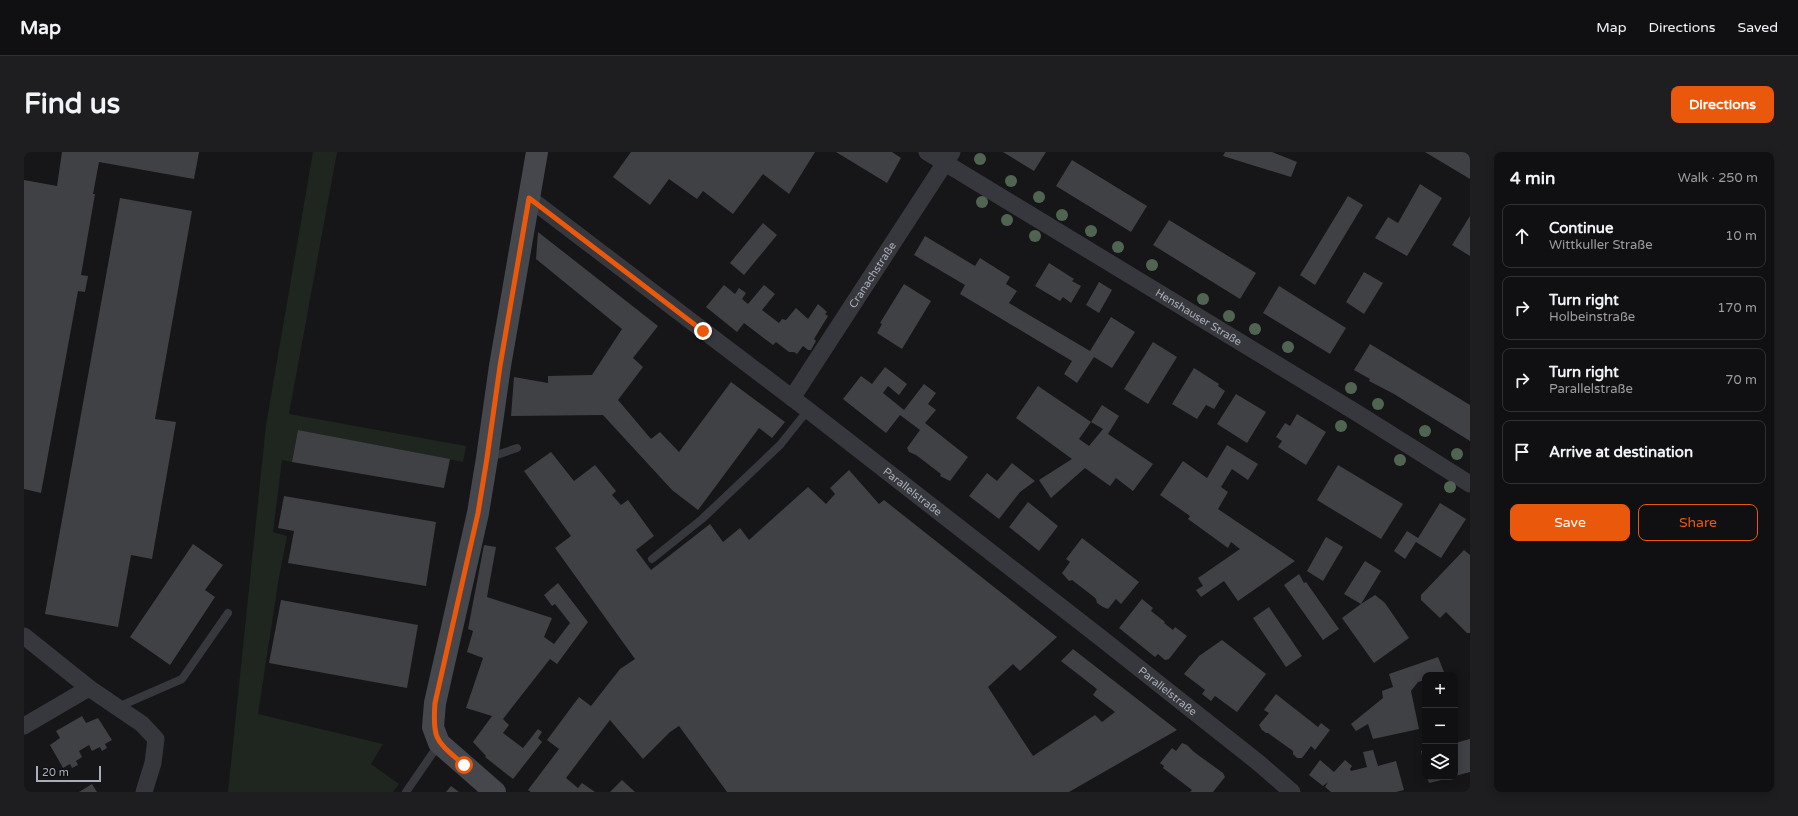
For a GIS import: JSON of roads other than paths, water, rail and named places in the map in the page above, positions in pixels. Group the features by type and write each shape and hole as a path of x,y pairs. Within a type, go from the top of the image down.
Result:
{"main road":[{"path":"495,792 439,743 433,727 435,703 478,513 500,366 538,152"}],"street":[{"name":"Henshauser Straße","path":"927,152 949,158 1470,484"},
{"name":"Cranachstraße","path":"792,398 949,158"},
{"name":"Parallelstraße","path":"529,198 808,410 1226,736 1292,792"},
{"path":"24,636 89,688 142,724 156,739 153,763 144,792"},
{"path":"24,726 89,688"}],"lane":[{"path":"652,559 702,519 780,445 808,410"},
{"path":"487,458 517,448"},
{"path":"118,707 182,679 228,612"},
{"path":"406,792 439,743"}]}
